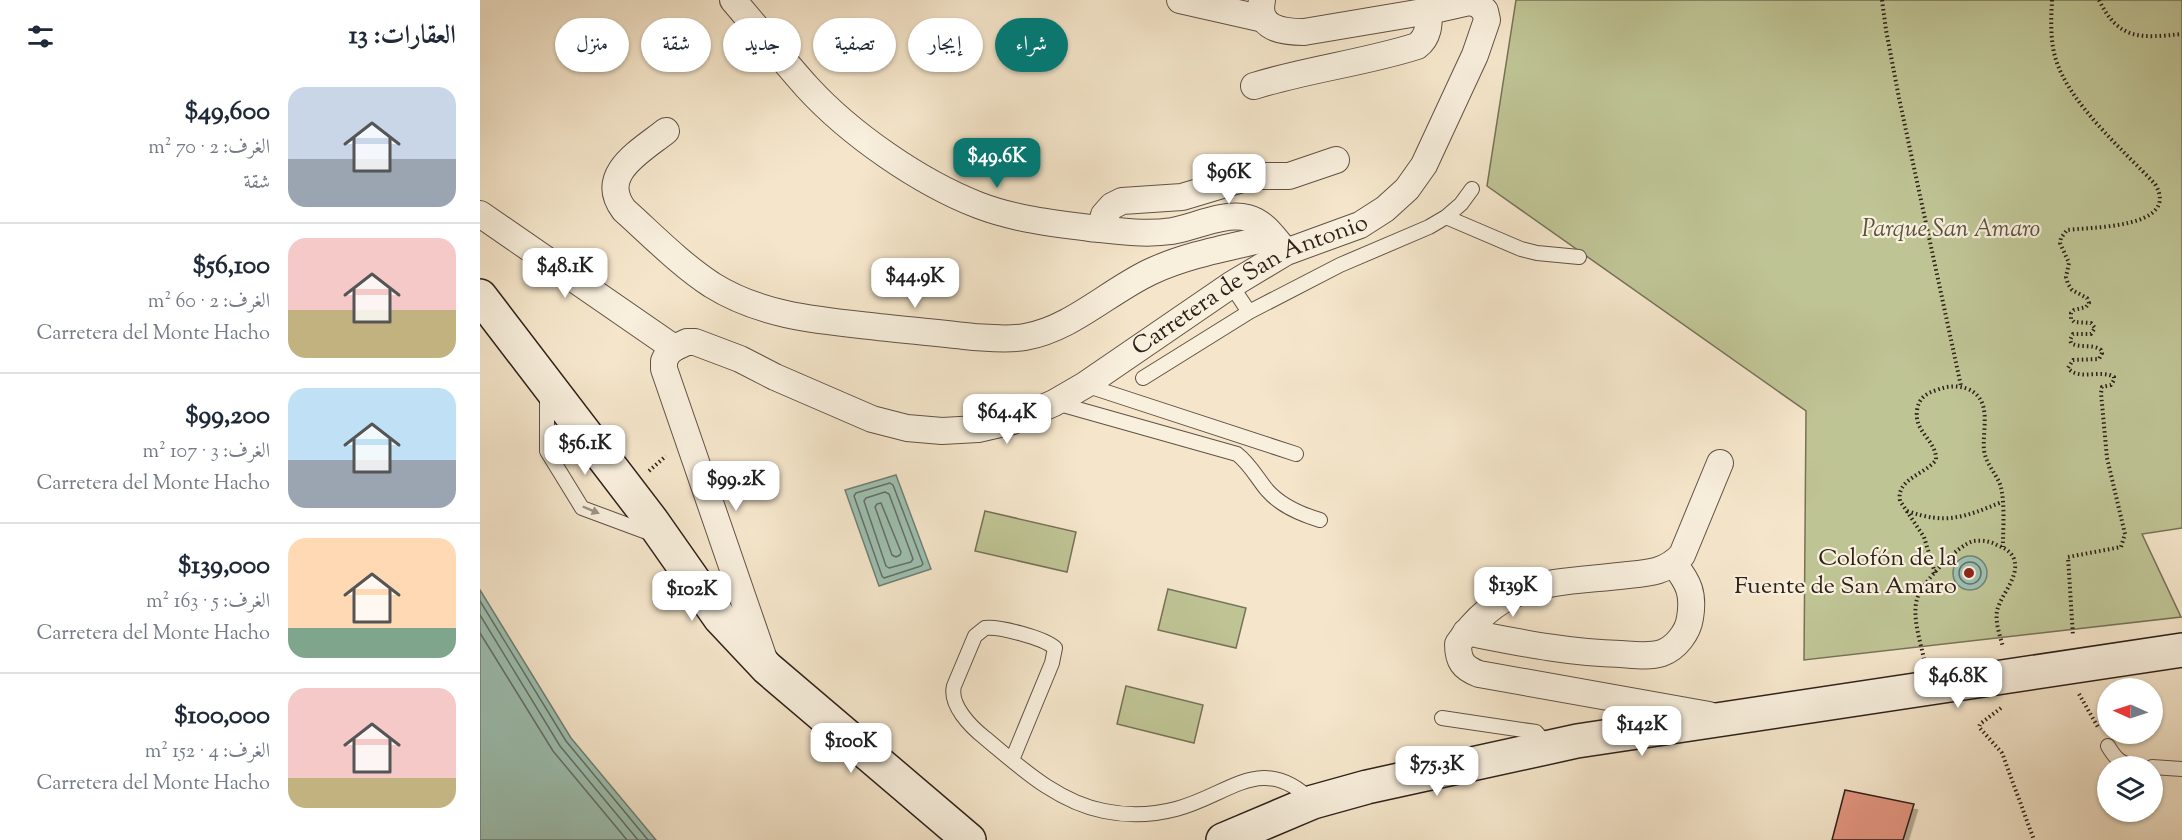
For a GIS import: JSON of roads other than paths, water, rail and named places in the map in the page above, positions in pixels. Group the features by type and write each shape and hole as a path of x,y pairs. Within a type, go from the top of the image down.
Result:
{"main road":[{"path":"480,296 628,489 720,618 767,668 969,840"},
{"path":"1223,840 1313,802 1367,787 1549,747 1929,688 2077,679 2182,650"}],"street":[{"path":"733,0 808,88 848,126 920,177 949,193 1011,216 1100,229 1172,231 1236,217 1257,221 1280,244"},
{"name":"Carretera de San Antonio","path":"674,348 687,342 695,342 740,359 775,377 872,419 907,428 942,431 978,429 1013,421 1085,385 1231,285 1280,244 1360,225 1385,209 1400,195 1424,165 1475,55 1487,20 1485,11 1479,4 1469,2 1304,32 1289,32 1276,28 1263,9 1180,0"},
{"path":"1254,86 1418,45 1423,42 1427,34 1429,11"},
{"path":"666,131 625,164 619,172 616,182 618,202 687,267 712,285 738,299 796,318 974,337 1001,339 1026,337 1051,329 1150,272 1196,256 1280,244"},
{"path":"1100,229 1104,214 1112,206 1122,201 1182,197 1252,176 1289,176 1336,160"},
{"path":"480,214 674,348 664,361 664,369 767,668"},
{"path":"1720,463 1682,555 1674,564 1655,572 1540,585 1518,591 1498,601 1480,615 1458,644 1458,658 1466,669 1479,674 1727,718"},
{"path":"1466,632 1573,651 1650,656 1664,652 1677,644 1689,625 1693,603 1688,581 1674,564"}],"lane":[{"path":"1143,378 1248,312 1340,265 1429,227 1446,217 1461,204 1472,189"},
{"path":"1446,217 1521,249 1579,257"},
{"path":"1231,285 1248,312"},
{"path":"547,384 547,451 582,508 664,538"},
{"path":"1085,385 1296,454"},
{"path":"1054,402 1238,454 1249,463 1268,491 1283,504 1300,514 1320,520"},
{"path":"1012,760 1053,663 1055,648 1044,641 997,628 985,628 975,636 954,686 953,697 974,729 1039,783 1079,804 1103,811 1128,814 1178,809 1259,777 1280,779 1299,787 1313,802"},
{"path":"1442,718 1536,732 1549,747"},
{"path":"2108,746 2113,756"},
{"path":"2163,768 2182,769"}],"water":[{"path":"896,475 931,569 879,586 845,490"},
{"path":"1970,556 1982,561 1987,573 1982,585 1970,590 1958,585 1953,573 1958,561"},
{"path":"480,590 571,738 656,840 480,840"}],"place":[{"name":"Colofón de la Fuente de San Amaro","path":"1969,573"}],"park label":[{"name":"Parque San Amaro","path":"1951,230"}]}
